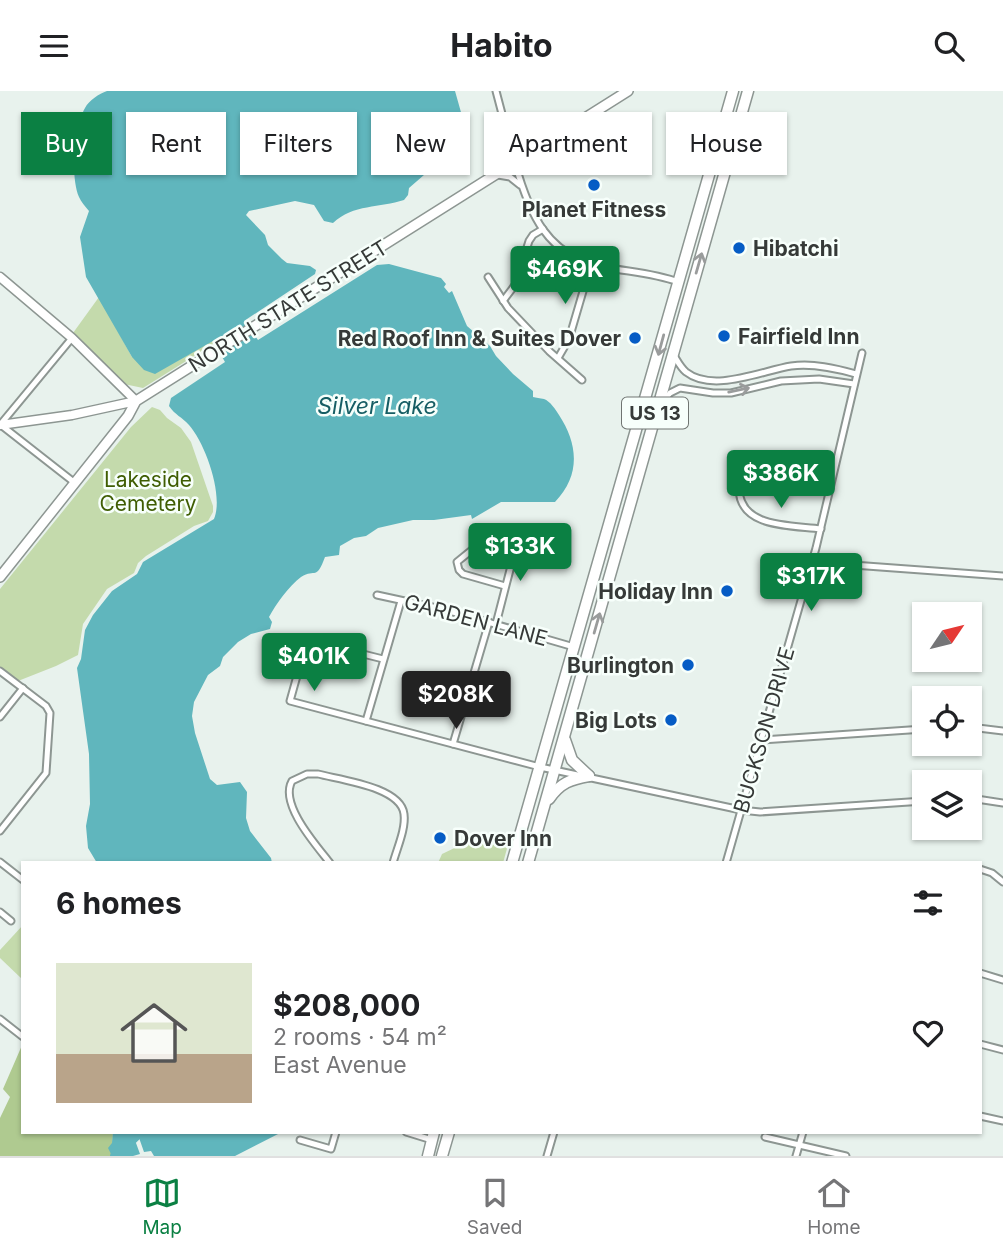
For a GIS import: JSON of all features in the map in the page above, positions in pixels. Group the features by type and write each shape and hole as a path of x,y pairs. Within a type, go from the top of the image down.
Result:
{"highway":[{"name":"US 13","path":"513,861 733,91"},
{"name":"US 13","path":"529,861 748,91"},
{"path":"678,282 684,290 684,315"},
{"path":"645,403 646,414 639,436 647,445"},
{"path":"564,736 572,760 589,776"},
{"path":"545,805 556,789 565,782 589,776"},
{"path":"442,1156 448,1134"},
{"path":"428,1156 433,1136"},
{"path":"433,1136 433,1156"}],"main road":[{"name":"NORTH STATE STREET","path":"595,112 628,91"},
{"name":"NORTH STATE STREET","path":"0,577 128,417 136,401 495,175"}],"street":[{"path":"496,91 502,112"},
{"path":"495,175 510,177 521,186"},
{"path":"518,175 543,229 564,253 591,264 678,282"},
{"path":"503,301 515,285 531,238 543,229"},
{"path":"558,358 569,339 591,264"},
{"path":"488,278 503,301 582,380"},
{"path":"1,279 72,338 136,401"},
{"path":"0,425 72,338"},
{"name":"BUCKSON DRIVE","path":"727,861 821,529 862,353"},
{"path":"673,354 686,372 703,379 726,381 793,366 820,366 856,374"},
{"path":"772,370 775,382"},
{"path":"657,409 670,393 680,388 731,393 775,382 819,379 854,384"},
{"path":"0,425 72,415 136,401"},
{"path":"0,425 75,483"},
{"path":"739,488 743,508 754,517 768,522 821,529"},
{"path":"496,624 519,535 473,549 457,562 463,574 505,586"},
{"path":"812,562 1003,576"},
{"name":"GARDEN LANE","path":"377,595 489,622 574,647"},
{"path":"366,721 401,601"},
{"path":"453,744 489,622"},
{"path":"383,659 307,640 290,701 540,767 741,810 760,812 912,802"},
{"path":"0,671 50,711 47,769 0,831"},
{"path":"0,717 23,688"},
{"path":"982,728 1003,731"},
{"path":"761,740 912,730"},
{"path":"328,861 306,831 290,800 288,791 292,781 307,774 318,774 386,792 396,798 403,809 404,820 394,861"},
{"path":"982,799 1003,803"},
{"path":"0,862 21,878"},
{"path":"982,870 992,873 1003,882"},
{"path":"0,912 11,921"},
{"path":"982,974 1003,980"},
{"path":"0,1019 21,1035"},
{"path":"982,1045 1003,1050"},
{"path":"982,1116 1003,1121"},
{"path":"300,1140 331,1149 335,1134"},
{"path":"547,1156 553,1134"},
{"path":"796,1156 802,1134"},
{"path":"765,1137 846,1156"}],"green space":[{"path":"99,297 132,357 213,341 215,343 143,388 124,384 73,333"},
{"name":"Lakeside Cemetery","path":"152,407 160,410 181,428 191,442 213,512 208,521 194,526 146,556 138,563 134,573 107,589 83,624 78,655 18,681 0,667 0,589 131,427"},
{"path":"465,843 508,845 504,861 439,861 442,854"},
{"path":"21,927 21,978 0,958 0,950"},
{"path":"21,1048 21,1134 113,1134 112,1156 0,1156 0,1118 10,1097 3,1089"}],"water":[{"name":"Silver Lake","path":"107,91 455,91 461,112 371,112 371,175 424,175 409,188 404,200 358,209 333,223 324,221 314,205 295,201 249,211 246,215 282,259 287,263 310,266 316,270 315,274 244,321 258,340 377,265 389,264 441,278 449,293 452,291 467,326 533,391 533,397 546,400 555,408 573,448 573,470 555,502 501,502 472,519 471,515 413,520 378,528 340,546 339,555 325,557 317,572 301,577 287,590 269,617 272,622 270,629 251,634 238,642 223,657 220,666 208,675 194,702 192,716 210,779 217,785 240,782 247,792 246,818 250,831 272,861 96,861 88,848 86,826 90,804 89,754 77,668 85,630 112,591 137,574 143,562 214,519 217,497 207,456 189,425 169,406 171,398 225,362 213,341 155,374 144,370 132,357 86,277 80,237 89,211 80,199 75,175 112,175 112,112 83,112 87,105"},
{"path":"113,1134 133,1134 140,1154 112,1156 108,1148 112,1143"},
{"path":"138,1134 278,1134 235,1156 154,1156 151,1151 144,1152"}],"waterway":[{"path":"115,1156 138,1134"}],"place":[{"name":"Planet Fitness","path":"594,185"},
{"name":"Hibatchi","path":"739,248"},
{"name":"Fairfield Inn","path":"724,336"},
{"name":"Red Roof Inn & Suites Dover","path":"635,338"},
{"name":"Holiday Inn","path":"727,591"},
{"name":"Burlington","path":"688,665"},
{"name":"Big Lots","path":"671,720"},
{"name":"Dover Inn","path":"440,838"}]}
